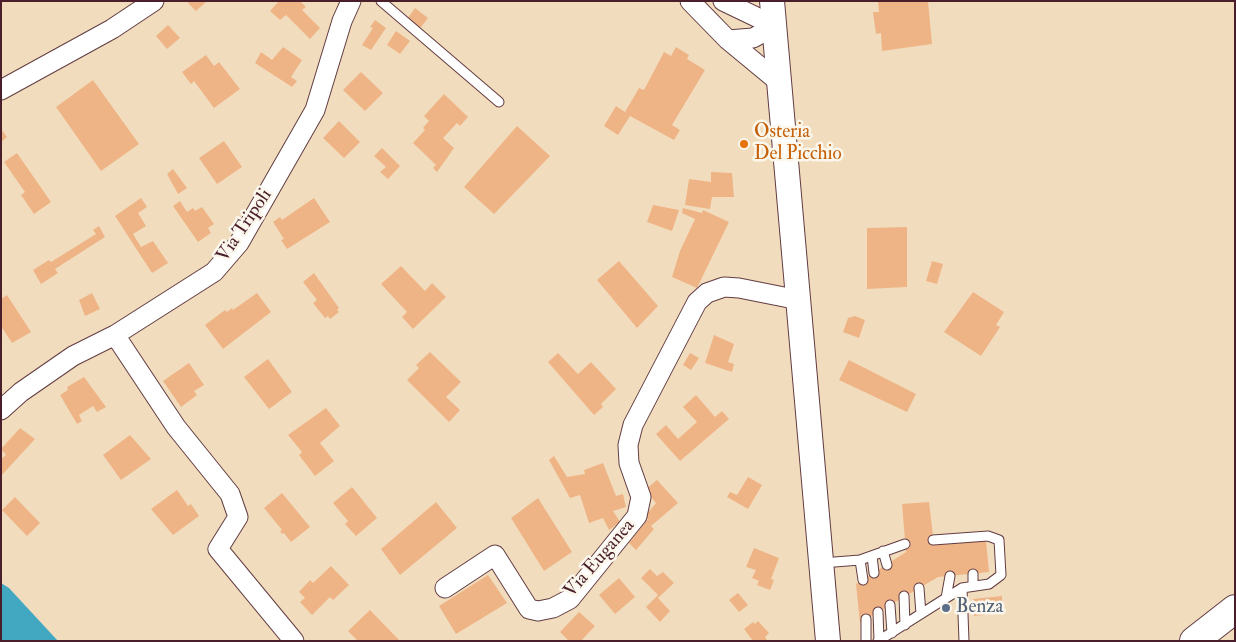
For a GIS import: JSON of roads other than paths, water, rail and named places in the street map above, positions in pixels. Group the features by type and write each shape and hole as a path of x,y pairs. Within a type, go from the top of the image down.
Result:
{"highway":[{"path":"1194,641 1235,609"}],"street":[{"path":"1,90 112,29 154,1"},
{"name":"Via Tripoli","path":"1,410 21,392 73,356 115,335 214,272 239,243 315,110 342,21 351,1"},
{"path":"690,1 728,40 780,83"},
{"path":"723,1 775,26"},
{"path":"772,1 828,641"},
{"path":"728,40 753,38 775,26"},
{"name":"Via Euganea","path":"445,588 495,555 529,609 538,611 554,608 570,599 637,516 641,497 629,463 628,445 633,424 697,302 707,293 724,287 739,288 799,300"},
{"path":"115,335 176,427 230,494 238,517 218,549 294,641"}],"lane":[{"path":"381,1 499,102"},
{"path":"879,641 962,588 989,584 1001,575 999,540 988,536 946,541 933,540"},
{"path":"821,563 860,560 883,551 901,548"},
{"path":"883,551 887,565"},
{"path":"872,556 874,573"},
{"path":"860,560 863,580"},
{"path":"973,574 973,586"},
{"path":"946,598 950,576"},
{"path":"919,588 921,614"},
{"path":"962,588 964,641"},
{"path":"904,596 904,625"},
{"path":"890,605 892,632"},
{"path":"878,612 879,641"},
{"path":"866,619 866,641"}],"water":[{"path":"1,583 9,588 58,641 1,641"}],"place":[{"name":"Osteria Del Picchio","path":"744,144"},
{"name":"Benza","path":"946,608"}]}
